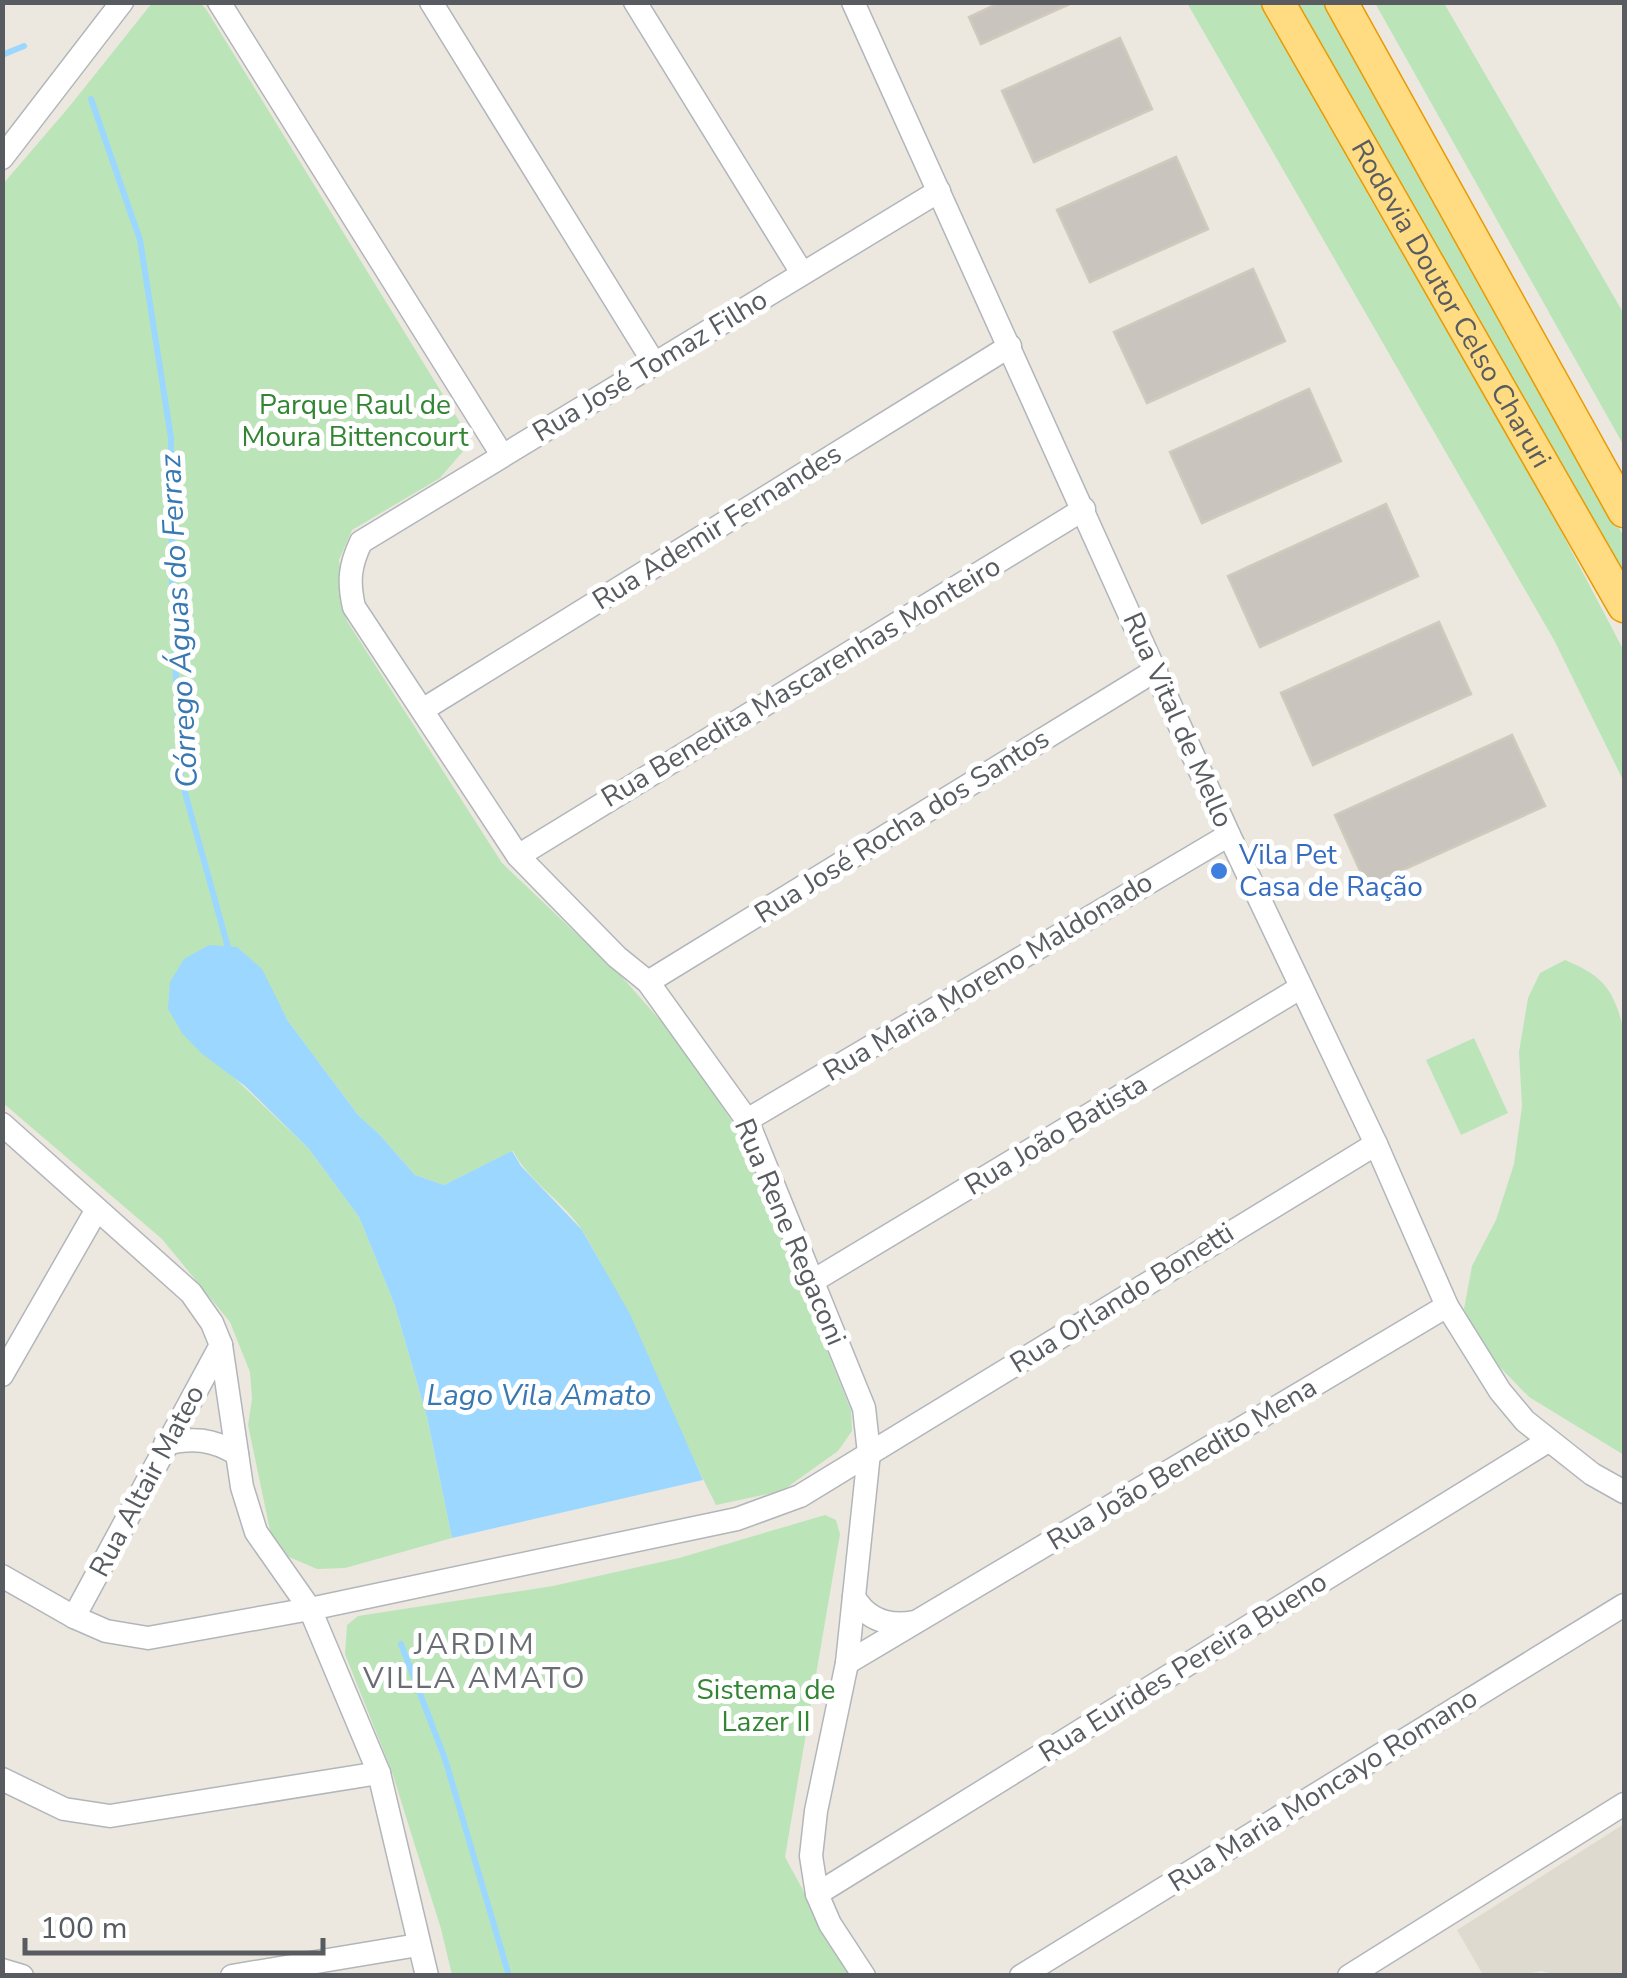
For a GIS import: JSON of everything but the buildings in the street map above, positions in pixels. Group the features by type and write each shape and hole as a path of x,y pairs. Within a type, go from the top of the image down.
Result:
{"highway":[{"name":"Rodovia Doutor Celso Charuri","path":"1278,2 1624,606"},
{"name":"Rodovia Doutor Celso Charuri","path":"1341,2 1624,512"}],"street":[{"path":"2,158 122,2"},
{"path":"219,2 502,455"},
{"path":"430,2 654,364"},
{"path":"635,2 802,273"},
{"name":"Rua Vital de Mello","path":"853,2 1229,835 1376,1144 1447,1306 1500,1391 1548,1442 1624,1492"},
{"name":"Rua José Tomaz Filho","path":"361,542 939,191"},
{"name":"Rua Ademir Fernandes","path":"424,709 1010,346"},
{"name":"Rua Benedita Mascarenhas Monteiro","path":"518,856 1084,509"},
{"name":"Rua Rene Regaconi","path":"361,542 350,574 354,606 518,856 617,957 648,982 747,1120 864,1408 869,1454 848,1663 816,1811 811,1856 818,1894 830,1924 864,1976"},
{"name":"Rua José Rocha dos Santos","path":"648,982 1156,670"},
{"name":"Rua Maria Moreno Maldonado","path":"747,1120 1229,835"},
{"name":"Rua João Batista","path":"813,1281 1300,988"},
{"path":"2,1124 191,1293 212,1323 221,1345 237,1454 256,1532 310,1609 379,1773 426,1976"},
{"name":"Rua Orlando Bonetti","path":"2,1576 106,1631 148,1638 310,1609 737,1518 800,1496 1376,1144"},
{"path":"2,1375 96,1211"},
{"name":"Rua João Benedito Mena","path":"848,1663 1447,1306"},
{"name":"Rua Altair Mateo","path":"74,1617 164,1444 221,1345"},
{"path":"164,1444 202,1440 222,1444 237,1454"},
{"name":"Rua Eurides Pereira Bueno","path":"818,1894 1548,1442"},
{"path":"854,1597 867,1614 882,1621 918,1621"},
{"path":"328,1654 334,1618 349,1600"},
{"name":"Rua Maria Moncayo Romano","path":"1021,1976 1624,1605"},
{"path":"2,1779 64,1809 110,1816 379,1773"},
{"path":"1349,1976 1624,1804"},
{"path":"232,1976 418,1945"},
{"path":"2,1970 22,1976"}],"shaded area":[{"path":"1624,1824 1624,1973 1562,1976 1541,1971 1483,1975 1457,1930"}],"green space":[{"name":"Parque Raul de Moura Bittencourt","path":"152,3 200,3 206,9 461,424 465,449 440,478 352,530 339,560 347,621 502,863 622,977 683,1046 739,1132 851,1410 852,1431 838,1451 782,1491 716,1505 620,1300 584,1233 567,1212 513,1151 444,1185 415,1175 358,1115 288,1021 275,997 224,1068 309,1149 359,1217 394,1303 427,1417 452,1538 345,1568 317,1569 289,1557 271,1535 248,1425 252,1399 250,1372 230,1322 162,1239 3,1103 3,184"},
{"path":"1187,3 1263,3 1561,531 1624,651 1624,782 1554,640"},
{"path":"1296,3 1327,3 1518,340 1624,537 1624,583"},
{"path":"1375,3 1444,3 1624,314 1624,446"},
{"path":"1565,960 1589,972 1605,986 1624,1031 1624,1455 1529,1397 1491,1358 1464,1309 1472,1266 1496,1220 1514,1164 1522,1106 1519,1052 1528,998 1540,973"},
{"path":"1474,1038 1508,1113 1461,1135 1426,1060"},
{"name":"Sistema de Lazer II","path":"825,1515 836,1520 840,1534 785,1857 849,1975 452,1975 392,1772 345,1654 347,1625 358,1616 553,1586 679,1558"}],"water":[{"name":"Lago Vila Amato","path":"209,945 237,947 262,969 288,1021 358,1115 415,1175 444,1185 512,1151 521,1166 582,1230 630,1314 703,1480 452,1538 427,1417 394,1303 359,1217 309,1149 245,1086 201,1053 182,1033 168,1009 170,982 184,959"}],"waterway":[{"name":"Córrego Águas do Ferraz","path":"2,55 24,46"},
{"name":"Córrego Águas do Ferraz","path":"91,99 140,240 171,438 172,596 181,778 229,951"},
{"name":"Córrego Águas do Ferraz","path":"401,1644 445,1759 509,1976"}],"place":[{"name":"Vila Pet Casa de Ração","path":"1219,871"}],"district":[{"name":"JARDIM VILLA AMATO","path":"475,1661"}]}
